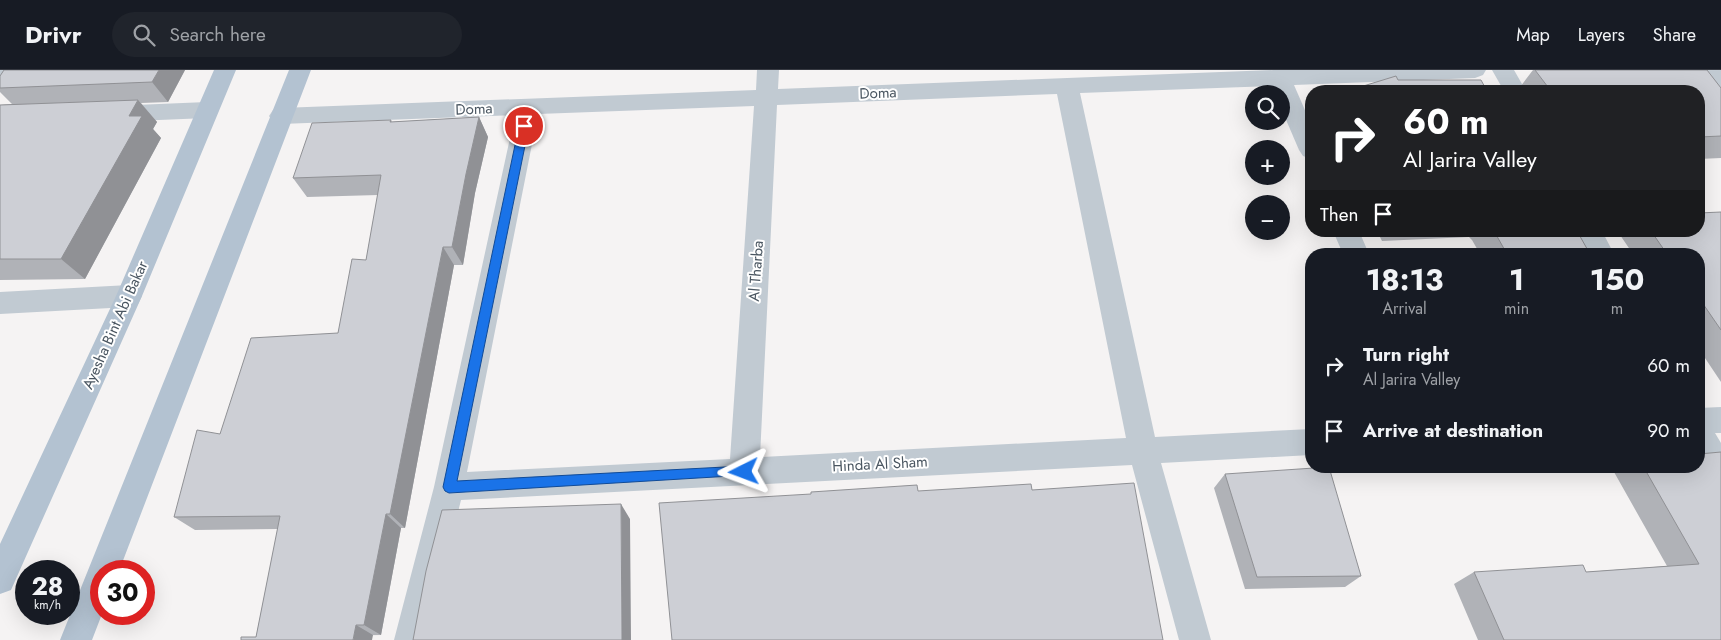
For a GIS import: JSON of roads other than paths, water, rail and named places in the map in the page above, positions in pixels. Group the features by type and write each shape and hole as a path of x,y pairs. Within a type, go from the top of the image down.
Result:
{"main road":[{"name":"Ayesha Bint Abi Bakar","path":"0,579 129,296 225,70"},
{"path":"107,560 300,70"},
{"path":"76,640 90,604"}],"street":[{"name":"Al Tharba","path":"744,472 768,70"},
{"name":"Doma","path":"281,116 1067,86 1212,75 1280,78 1475,70"},
{"path":"1503,70 1512,85"},
{"path":"1710,70 1721,85"},
{"path":"1280,78 1305,136"},
{"path":"1067,86 1143,451 1195,640"},
{"path":"410,640 449,487 528,107"},
{"path":"89,115 207,110"},
{"path":"0,303 129,296"},
{"path":"1705,421 1721,420"},
{"name":"Hinda Al Sham","path":"449,487 1305,442"},
{"path":"1705,443 1721,468"}]}
